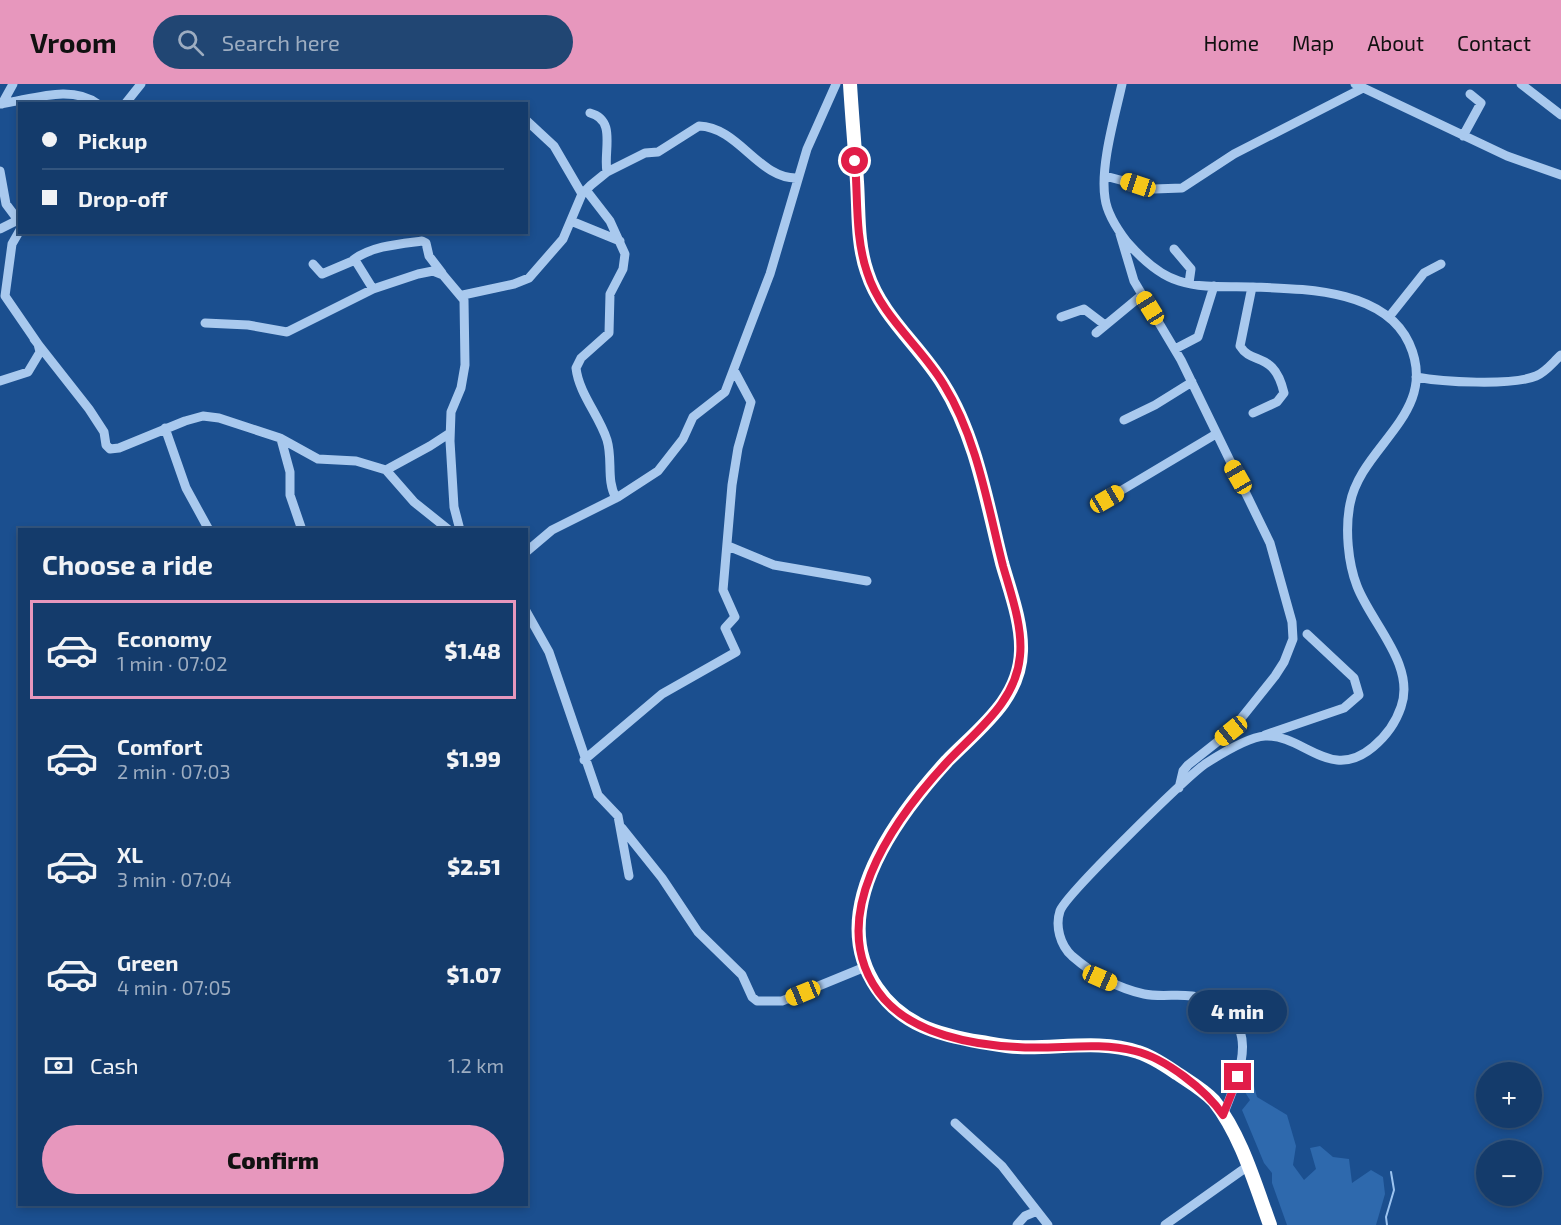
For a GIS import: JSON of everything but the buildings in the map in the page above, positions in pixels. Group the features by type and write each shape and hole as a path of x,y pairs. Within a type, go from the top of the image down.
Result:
{"highway":[{"path":"850,84 860,237 867,274 881,303 934,369 957,411 970,447 1000,552 1020,636 1021,653 1018,674 995,713 922,792 897,826 877,861 859,909 859,950 865,967 883,998 897,1012 932,1032 1016,1047 1100,1046 1138,1051 1200,1089 1212,1099 1223,1115 1248,1166 1270,1225"}],"street":[{"path":"1,104 13,84"},
{"path":"126,102 141,84"},
{"path":"528,550 552,530 616,498 658,471 683,440 693,417 725,392 735,372 770,274 807,148 836,84"},
{"path":"1122,84 1105,176 1105,200 1120,233 1123,250 1142,295 1175,349 1270,543 1285,592 1293,639 1284,662 1275,676 1231,731 1188,765 1183,771 1179,788"},
{"path":"1521,84 1561,115"},
{"path":"1,104 73,87 90,94 96,102"},
{"path":"1105,176 1154,189 1182,188 1197,181 1234,154 1367,87 1463,136 1540,169 1561,175"},
{"path":"1463,136 1481,103 1470,94"},
{"path":"590,113 601,117 607,128 608,172"},
{"path":"528,122 555,146 584,192 610,221 620,241 626,261 610,294 609,333 581,358 576,368 584,394 606,439 611,457 609,484 616,498"},
{"path":"463,295 514,284 529,278 559,245 584,192 608,172 645,153 658,152 696,127 703,126 732,138 775,172 789,178 798,178"},
{"path":"0,171 6,204 18,218"},
{"path":"0,230 18,220"},
{"path":"572,221 620,241"},
{"path":"0,230 18,231 9,258 5,296 34,339 89,409 104,432 106,445 110,449 120,448 165,428 211,417 281,439 318,459 356,461 386,470 414,502 446,528"},
{"path":"1120,233 1155,268 1167,276 1189,283 1298,290 1354,300 1389,317 1399,326 1414,357 1416,377 1404,418 1361,471 1354,487 1348,520 1355,582 1394,656 1404,681 1401,709 1381,740 1372,749 1352,759 1332,759 1279,738 1263,736"},
{"path":"313,264 322,274 361,254 390,245 422,241 426,243 429,256 463,295 465,365 461,388 451,412 450,433 454,507 459,528"},
{"path":"1174,249 1191,269 1189,283"},
{"path":"353,260 357,262 372,289"},
{"path":"1389,317 1424,273 1441,264"},
{"path":"205,323 248,325 286,332 372,289 418,274 433,271 443,274"},
{"path":"1175,349 1198,337 1214,286"},
{"path":"1252,287 1251,303 1240,345 1246,353 1263,358 1272,366 1284,393 1277,402 1253,413"},
{"path":"1096,333 1142,295"},
{"path":"1061,317 1084,309 1105,325"},
{"path":"0,381 32,369 40,352 34,339"},
{"path":"1416,377 1466,381 1523,379 1543,372 1561,355"},
{"path":"584,760 662,694 735,654 725,628 735,616 723,590 736,457 751,402 735,372"},
{"path":"1124,420 1155,405 1192,382"},
{"path":"165,428 186,488 208,528"},
{"path":"386,470 450,433"},
{"path":"1107,499 1216,434"},
{"path":"281,439 290,472 290,495 301,528"},
{"path":"728,546 774,565 867,581"},
{"path":"528,615 549,652 584,760 598,795 618,816 629,876"},
{"path":"1223,1115 1241,1065 1243,1037 1239,1024 1227,1013 1203,998 1143,994 1100,978 1066,950 1058,927 1059,914 1070,896 1203,766 1226,752 1263,736 1344,708 1359,695 1354,678 1306,634"},
{"path":"622,828 662,878 698,932 742,975 752,997 757,1001 782,1001 865,967"},
{"path":"955,1123 989,1152 1048,1225"},
{"path":"1165,1225 1248,1166"},
{"path":"1017,1225 1025,1216 1036,1211"}],"shaded area":[{"path":"1241,1086 1254,1086 1257,1097 1287,1115 1296,1146 1293,1165 1304,1180 1316,1169 1310,1148 1320,1146 1333,1157 1349,1159 1352,1183 1371,1170 1383,1177 1385,1194 1376,1225 1287,1225 1272,1183 1272,1173 1264,1163 1242,1110 1250,1100"}],"waterway":[{"path":"1387,1225 1386,1217 1394,1190 1391,1172"}],"route":[{"path":"855,161 860,237 867,274 881,303 934,369 957,411 983,488 1000,552 1014,606 1021,653 1018,674 1008,695 995,713 946,763 922,792 897,826 877,861 866,885 859,909 859,950 865,967 873,984 897,1012 932,1032 1016,1047 1100,1046 1138,1051 1200,1089 1212,1099 1223,1115 1238,1077"}]}
